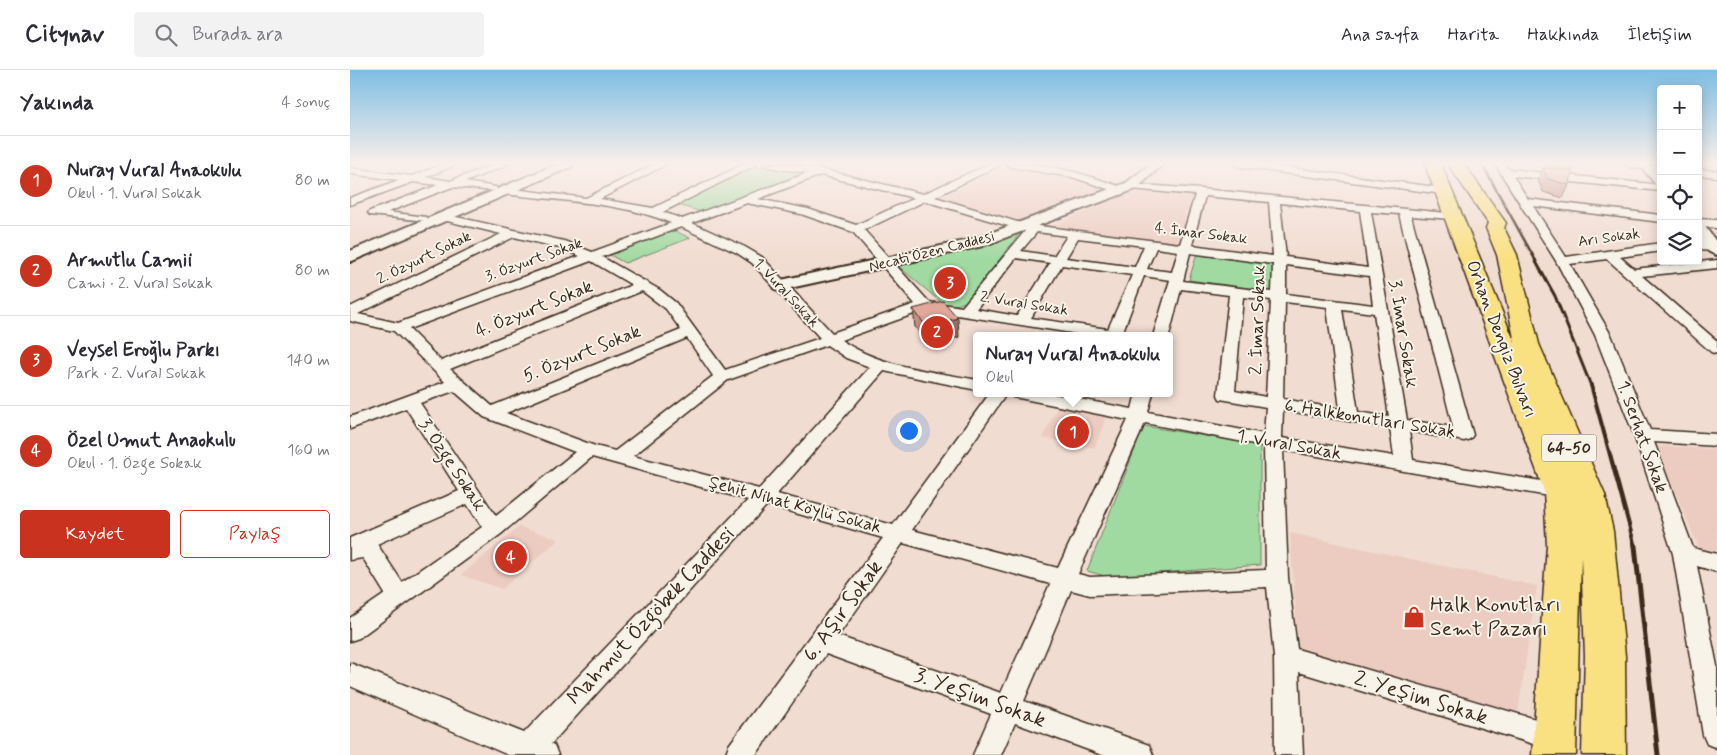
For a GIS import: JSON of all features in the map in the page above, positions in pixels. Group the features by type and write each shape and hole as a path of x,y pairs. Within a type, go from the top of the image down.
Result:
{"main road":[{"name":"Orhan Dengiz Bulvarı","path":"1445,196 1560,491 1564,545 1555,747"},
{"name":"Orhan Dengiz Bulvarı","path":"1480,196 1507,255 1527,344 1589,495 1596,531 1605,656 1604,755"},
{"path":"1450,209 1475,228 1493,222"}],"street":[{"path":"350,202 366,196"},
{"path":"374,213 420,196"},
{"path":"350,249 482,196"},
{"path":"350,256 443,217 486,196"},
{"name":"1. Vural Sokak","path":"547,196 654,212 680,223 741,250 757,260 830,340 852,355 880,365 973,383"},
{"path":"588,201 598,196"},
{"path":"654,212 687,196"},
{"name":"3. Özyurt Sokak","path":"399,328 680,223 759,196"},
{"name":"4. İmar Sokak","path":"918,196 1028,228 1375,273"},
{"path":"857,229 930,196"},
{"name":"Necati Özen Caddesi","path":"781,285 978,243 1028,228 1106,196"},
{"path":"1162,332 1201,196"},
{"path":"1243,196 1404,211 1450,209"},
{"path":"1403,196 1450,209"},
{"name":"1. Serhat Sokak","path":"1520,196 1562,261 1603,335 1643,435 1684,554 1717,735"},
{"name":"2. İmar Sokak","path":"1274,199 1280,261 1273,442 1277,578 1286,657 1289,755"},
{"path":"619,457 722,377 924,306 857,229 804,211 749,200"},
{"path":"1524,202 1657,218"},
{"name":"3. İmar Sokak","path":"1365,208 1404,466"},
{"path":"350,211 422,219"},
{"name":"6. Halkkonutları Sokak","path":"1236,292 1226,395 1464,435 1404,211"},
{"path":"443,217 560,244 591,256 642,286 671,306 722,377"},
{"path":"1702,225 1717,224"},
{"path":"966,312 1012,254 1028,228"},
{"name":"2. Özyurt Sokak","path":"350,313 513,232"},
{"path":"1702,232 1711,248 1708,253 1717,263"},
{"path":"1022,320 1074,234"},
{"path":"1119,332 1151,244"},
{"name":"Arı Sokak","path":"1562,261 1657,248"},
{"path":"1012,254 1140,272 1236,292 1381,310"},
{"path":"1609,254 1717,350"},
{"path":"1631,273 1717,263"},
{"name":"4. Özyurt Sokak","path":"440,367 642,286"},
{"path":"1334,304 1350,416"},
{"name":"2. Vural Sokak","path":"924,306 1099,332"},
{"path":"350,317 399,328"},
{"name":"Şehit Nihat Köylü Sokak","path":"399,328 456,384 490,413 588,450 1090,586 1277,578"},
{"name":"5. Özyurt Sokak","path":"490,413 689,332"},
{"name":"Mahmut Özgöbek Caddesi","path":"531,753 880,365"},
{"path":"350,423 456,384"},
{"name":"6. Aşır Sokak","path":"739,755 996,397"},
{"name":"1. Vural Sokak","path":"1038,397 1138,418 1404,466 1560,491"},
{"path":"988,755 1064,579 1138,418 1144,397"},
{"name":"3. Özge Sokak","path":"410,401 494,529"},
{"path":"1643,435 1717,440"},
{"path":"350,631 494,529 588,450"},
{"path":"350,547 471,494"},
{"path":"350,552 369,548 399,597"},
{"path":"1684,554 1717,563"},
{"name":"3. Yeşim Sokak","path":"821,641 1139,755"},
{"name":"2. Yeşim Sokak","path":"1286,657 1555,747"},
{"path":"350,674 531,753"}],"shaded area":[{"path":"943,196 1085,196 1020,222 937,199"},
{"path":"1120,196 1192,196 1178,244 1053,226"},
{"path":"1058,405 1107,414 1095,448 1043,438"},
{"path":"1656,446 1717,449 1717,556 1700,551"},
{"path":"519,527 559,539 502,589 461,575"},
{"name":"Halk Konutları Semt Pazarı","path":"1290,533 1537,586 1518,713 1298,648"}],"green space":[{"path":"696,196 744,196 702,212 678,205"},
{"path":"673,230 690,238 625,263 608,254"},
{"path":"1022,230 968,301 956,305 943,304 897,265 989,243"},
{"path":"1197,253 1274,263 1272,291 1189,280"},
{"path":"1144,426 1260,445 1260,565 1109,577 1087,571"}],"building":[{"path":"943,301 958,318 926,326 913,309"}],"railway":[{"path":"1500,196 1536,261"},
{"path":"1535,260 1555,296 1591,386"},
{"path":"1591,385 1635,547"},
{"path":"1635,546 1658,755"}],"place":[{"name":"Veysel Eroğlu Parkı","path":"950,283"},
{"name":"Armutlu Camii","path":"937,332"},
{"name":"Nuray Vural Anaokulu","path":"1073,432"},
{"name":"Özel Umut Anaokulu","path":"511,557"},
{"name":"Halk Konutları Semt Pazarı","path":"1414,617"}]}
